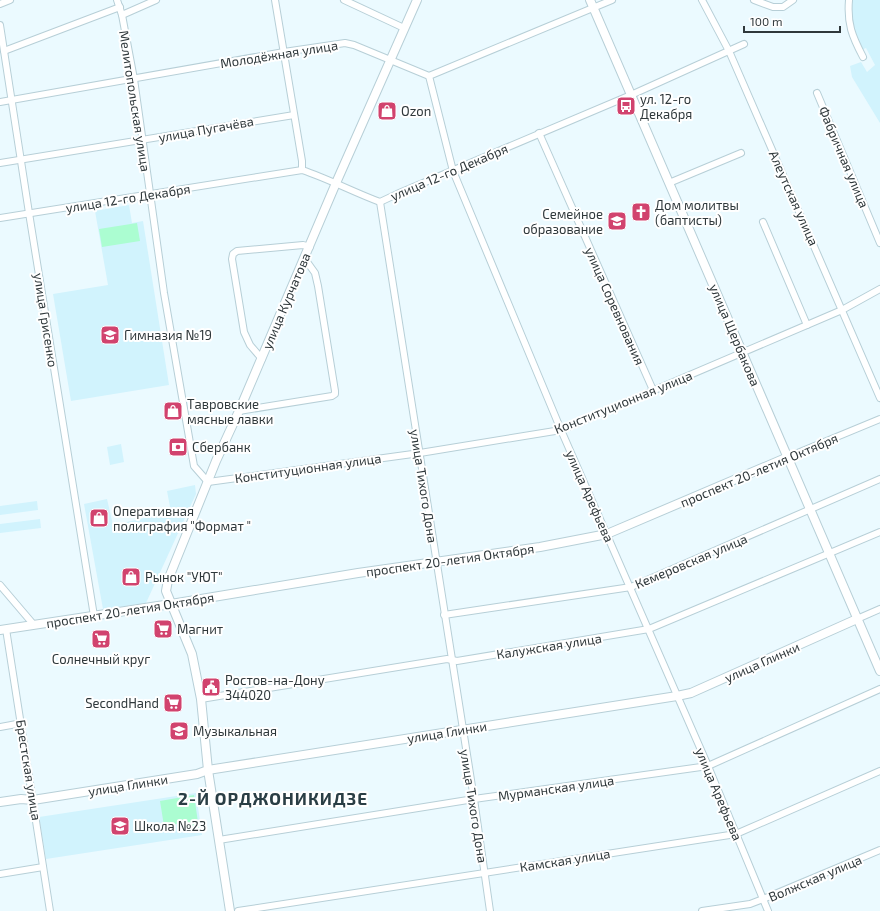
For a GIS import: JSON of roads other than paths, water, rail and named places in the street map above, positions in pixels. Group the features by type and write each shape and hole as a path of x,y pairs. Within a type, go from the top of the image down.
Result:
{"street":[{"path":"0,4 10,0"},
{"name":"Мелитопольская улица","path":"117,0 122,15 134,79 149,195 164,293 194,466 208,482"},
{"path":"122,15 156,0"},
{"path":"275,0 302,161 302,170"},
{"path":"344,0 404,28"},
{"name":"улица Курчатова","path":"230,911 208,770 201,699 192,654 166,592 168,580 208,482 416,0"},
{"name":"улица Щербакова","path":"590,0 880,671"},
{"path":"429,76 612,0"},
{"name":"Алеутская улица","path":"702,0 730,51 880,398"},
{"path":"754,0 773,7 784,7 793,0"},
{"path":"849,0 849,21 852,35 863,57"},
{"path":"4,51 120,7"},
{"name":"улица Грисенко","path":"0,25 28,213 94,616"},
{"name":"Молодёжная улица","path":"0,102 284,52 344,43 354,45 391,59 429,76"},
{"name":"улица 12-го Декабря","path":"0,218 302,170 380,202 631,95 744,44"},
{"name":"улица Арефьева","path":"429,76 453,171 561,430 708,766 768,911"},
{"name":"Фабричная улица","path":"818,94 880,243"},
{"name":"улица Пугачёва","path":"0,163 294,114"},
{"name":"улица Соревнования","path":"539,133 652,390"},
{"path":"669,183 741,153"},
{"name":"улица Тихого Дона","path":"380,202 474,799 490,911"},
{"path":"763,222 806,324"},
{"path":"262,359 250,346 244,332 232,259 233,254 237,251 303,245 310,247"},
{"path":"239,411 332,396 335,394 316,279 311,266 305,259"},
{"name":"Конституционная улица","path":"208,482 420,453 561,430 652,390 743,353 806,324 842,310 880,289"},
{"name":"проспект 20-летия Октября","path":"3,630 540,547 607,534 880,419"},
{"name":"Кемеровская улица","path":"444,615 630,587 880,479"},
{"name":"Калужская улица","path":"201,699 448,658 457,661 649,630 880,532"},
{"path":"0,585 34,625"},
{"name":"улица Глинки","path":"0,802 21,799 33,800 197,774 208,770 691,693 880,609"},
{"name":"Брестская улица","path":"3,630 22,723 50,911"},
{"name":"Мурманская улица","path":"219,840 474,799 708,766 880,689"},
{"path":"0,727 22,723"},
{"name":"Камская улица","path":"238,911 736,834 880,771"},
{"name":"Волжская улица","path":"702,911 750,904 880,850"},
{"path":"0,874 44,867"}],"place":[{"name":"ул. 12-го Декабря","path":"626,106"},
{"name":"Ozon","path":"387,111"},
{"name":"Дом молитвы (баптисты)","path":"641,212"},
{"name":"Семейное образование","path":"617,221"},
{"name":"Гимназия №19","path":"110,335"},
{"name":"Тавровские мясные лавки","path":"173,411"},
{"name":"Сбербанк","path":"178,447"},
{"name":"Оперативная полиграфия \"Формат \"","path":"99,518"},
{"name":"Рынок \"УЮТ\"","path":"131,577"},
{"name":"Магнит","path":"163,629"},
{"name":"Солнечный круг","path":"101,639"},
{"name":"Ростов-на-Дону 344020","path":"211,687"},
{"name":"SecondHand","path":"173,703"},
{"name":"Музыкальная","path":"179,731"},
{"name":"Школа №23","path":"120,826"}],"district":[{"name":"2-Й ОРДЖОНИКИДЗЕ","path":"273,798"}]}
